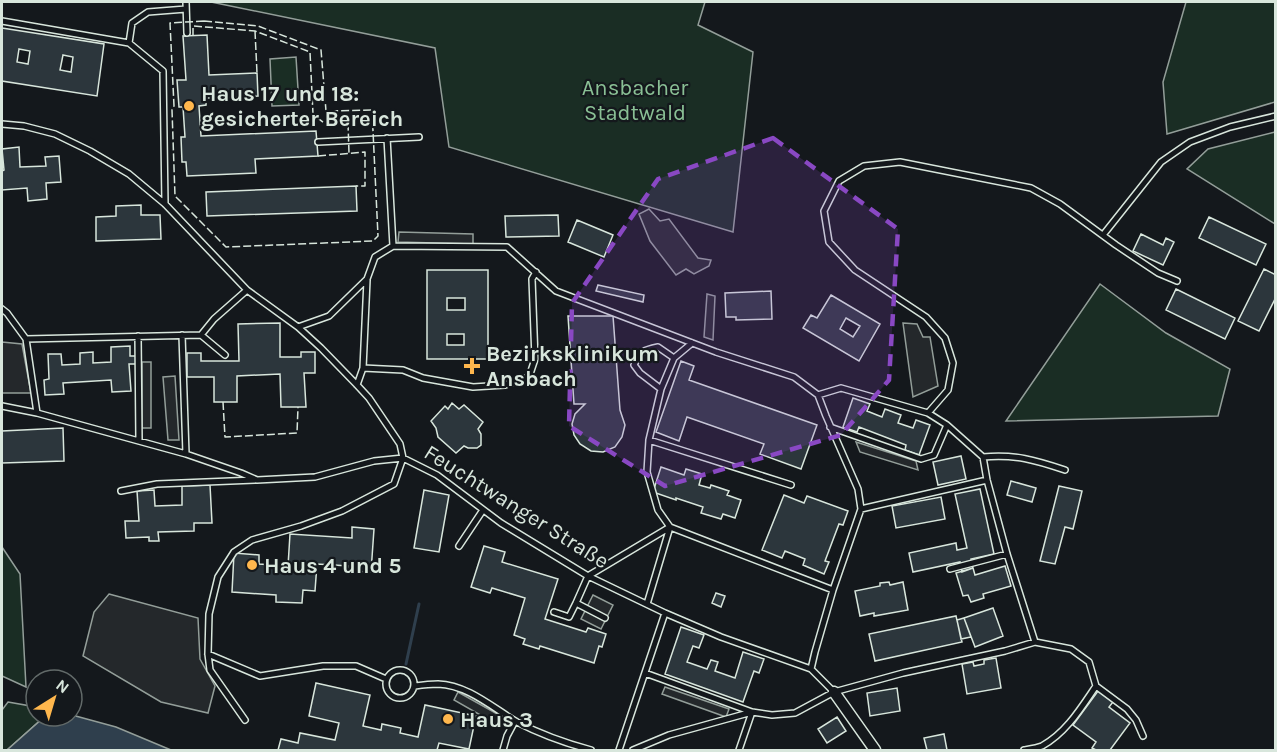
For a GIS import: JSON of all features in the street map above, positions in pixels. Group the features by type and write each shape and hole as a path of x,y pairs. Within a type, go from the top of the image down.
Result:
{"street":[{"name":"Feuchtwanger Straße","path":"834,692 875,750"}],"lane":[{"path":"186,2 187,33"},
{"path":"129,43 132,23 148,12 186,9"},
{"path":"2,21 129,43 163,71 165,204"},
{"path":"1102,235 1161,162 1190,142 1230,127 1275,116"},
{"name":"Feuchtwanger Straße","path":"2,124 24,126 55,135 90,151 129,174 165,204 247,290 298,327 357,385 369,398 400,444 403,458 437,475 501,523 588,576 665,614 721,637 812,669 834,692"},
{"path":"318,142 419,137"},
{"path":"387,138 393,246"},
{"path":"928,412 948,390 953,363 945,338 926,317 855,270 829,242 824,211 840,181 864,166 900,162 1031,188 1060,204 1158,273 1177,281"},
{"path":"357,385 363,368 367,279 375,257 393,246 507,247 556,291 716,352 794,377 818,395 858,489 861,508 833,590 812,669"},
{"path":"363,368 404,370 423,378 472,387 505,385 529,377 536,359 532,279 536,272"},
{"path":"298,327 329,316 367,279"},
{"path":"201,335 214,319 247,290"},
{"path":"2,309 26,339 38,413"},
{"path":"182,335 186,454"},
{"path":"26,339 201,335 225,356"},
{"path":"138,336 139,441"},
{"path":"692,343 674,358 661,389 649,440 647,472 657,510 670,527 833,590"},
{"path":"661,389 640,373 634,365 638,356 645,350 658,347 674,358"},
{"path":"818,395 841,388 928,412 947,425 983,457 1007,554 1035,642"},
{"path":"2,406 38,413 186,454 257,480"},
{"path":"830,427 921,459 934,455 947,425"},
{"path":"649,440 791,485"},
{"path":"983,457 1000,455 1033,459 1065,470"},
{"path":"122,491 158,484 315,477 374,461 403,458 394,484 342,511 302,526 252,540 234,552 218,577 209,614 210,670 245,720"},
{"path":"861,508 987,480"},
{"path":"459,546 483,510"},
{"path":"554,612 569,617 588,576 670,527"},
{"path":"647,604 670,527"},
{"path":"950,569 1007,554"},
{"path":"576,603 604,618"},
{"path":"619,750 665,614"},
{"path":"645,673 752,712 772,715 795,713 834,692 1035,642 1071,649 1089,662 1096,686 1127,709 1136,720 1143,736"},
{"path":"208,654 260,676 323,666 357,666 386,679"},
{"path":"402,669 412,676 415,686 409,696 398,699 388,692 386,679 393,671 402,669"},
{"path":"415,686 440,684 460,689 491,704 515,721 543,735 591,750"},
{"path":"1024,750 1041,747 1060,733 1096,686"},
{"path":"633,750 669,735 752,712"},
{"path":"739,750 752,712"},
{"path":"503,750 515,721"}],"highlighted area":[{"path":"773,138 898,229 889,380 841,435 665,486 569,426 572,303 658,179"}],"green space":[{"name":"Ansbacher Stadtwald","path":"211,2 705,2 698,25 753,52 733,232 449,147 435,48"},
{"path":"1186,2 1275,2 1275,102 1167,134 1163,82"},
{"path":"296,57 299,105 272,106 270,59"},
{"path":"1275,132 1275,224 1187,169 1208,149"},
{"path":"1100,284 1166,333 1230,369 1218,416 1006,421"},
{"path":"2,547 20,574 24,686 2,676"},
{"path":"8,702 24,705 24,728 32,728 7,750 2,750 2,710"}],"shaded area":[{"path":"649,209 660,221 669,219 698,258 711,260 709,266 694,274 686,269 676,275 650,241 639,214"},
{"path":"399,232 473,234 473,244 398,242"},
{"path":"707,294 715,296 713,340 704,337"},
{"path":"903,323 917,324 923,337 930,337 938,386 913,397"},
{"path":"2,342 22,344 31,393 2,393"},
{"path":"142,362 151,362 151,428 142,428"},
{"path":"175,376 179,440 168,440 163,377"},
{"path":"856,442 916,461 918,470 860,452"},
{"path":"109,594 198,618 200,659 215,686 208,713 161,702 83,656 94,612"},
{"path":"593,595 613,605 601,629 581,619"},
{"path":"665,687 729,709 726,717 662,694"},
{"path":"458,692 501,716 496,724 454,700"}],"water":[{"path":"84,718 116,727 171,750 7,750 32,728 84,728"}],"building":[{"path":"2,28 104,44 97,96 2,81","holes":["19,49 30,51 28,64 17,62","63,55 73,57 71,72 60,70"]},
{"name":"Haus 17 und 18: gesicherter Bereich","path":"207,35 209,75 257,73 258,96 206,98 206,105 199,106 201,136 316,131 318,156 255,159 256,173 187,176 186,162 182,162 181,137 185,137 183,107 179,107 177,80 186,80 183,36"},
{"path":"19,147 20,167 46,166 45,157 59,156 61,182 46,183 47,199 28,201 27,188 2,190 2,171 4,170 2,149"},
{"path":"356,186 357,211 207,216 206,192"},
{"path":"141,205 141,215 160,215 161,239 96,241 96,217 116,216 116,206"},
{"path":"558,215 559,236 506,237 505,216"},
{"path":"1209,217 1266,244 1256,265 1199,238"},
{"path":"577,220 613,235 604,257 568,242"},
{"path":"1141,234 1163,245 1166,238 1174,242 1163,265 1133,251"},
{"path":"1264,269 1276,275 1276,297 1259,331 1238,321"},
{"path":"427,270 488,270 488,359 427,359","holes":["447,298 465,298 465,310 447,310","447,334 464,334 464,345 447,345"]},
{"path":"598,285 644,295 643,302 596,291"},
{"path":"1176,289 1235,318 1225,339 1166,310"},
{"path":"771,291 772,319 736,320 736,317 726,317 725,293"},
{"path":"831,295 880,324 859,361 803,328 811,315 817,318","holes":["846,318 860,326 853,337 840,329"]},
{"path":"568,316 613,316 620,410 625,425 622,437 615,447 603,452 591,451 580,444 574,435 572,424 575,414 585,404 574,404"},
{"path":"280,323 280,357 301,357 301,352 315,352 315,373 304,373 306,407 281,407 280,374 237,376 237,402 214,402 214,377 187,377 187,353 201,353 201,361 239,361 238,324"},
{"path":"130,346 130,356 136,356 136,364 129,364 131,391 112,392 111,380 63,383 64,394 45,395 44,380 49,379 48,354 61,354 62,365 80,364 80,353 93,352 93,363 111,362 111,347"},
{"path":"681,361 694,366 689,380 817,425 801,469 760,454 764,444 687,417 679,441 656,432"},
{"path":"853,398 870,404 867,411 882,417 885,409 901,415 898,423 913,428 916,420 930,425 919,455 905,450 906,445 859,427 857,432 843,427"},
{"path":"452,403 459,409 464,405 483,422 478,429 481,434 481,445 477,448 464,446 456,453 438,437 431,421 445,406 448,409"},
{"path":"63,428 64,461 2,463 2,431"},
{"path":"961,456 966,479 938,485 933,462"},
{"path":"661,467 684,475 686,469 702,474 699,485 710,488 711,485 729,491 727,495 741,500 735,518 723,514 721,519 701,513 703,507 653,492"},
{"path":"1011,481 1036,488 1032,502 1007,495"},
{"path":"210,485 212,523 194,523 194,531 158,532 159,541 149,541 149,537 126,538 125,521 139,521 137,491 154,490 155,506 182,505 182,486"},
{"path":"1059,486 1082,491 1073,529 1065,527 1055,564 1040,561"},
{"path":"980,489 994,554 971,559 973,568 962,572 960,562 913,572 909,553 956,543 957,550 967,548 955,494"},
{"path":"424,490 449,495 439,552 414,548"},
{"path":"784,495 804,503 807,496 848,511 843,525 839,524 825,561 829,562 824,574 803,565 805,559 785,551 782,558 762,550"},
{"path":"941,497 945,519 896,528 892,506"},
{"name":"Haus 4 und 5","path":"352,527 374,529 371,572 349,571 349,566 317,564 315,591 303,590 302,603 276,602 276,595 232,592 234,553 259,555 259,564 288,566 290,534 352,538"},
{"path":"484,546 505,552 502,562 558,579 545,619 586,632 588,628 606,634 602,647 599,646 594,663 540,646 539,649 523,644 525,639 514,635 525,598 492,588 490,593 471,587"},
{"path":"1005,566 1011,586 983,594 984,598 971,602 968,595 963,596 956,573 973,568 975,575"},
{"path":"889,582 890,585 903,582 908,610 860,616 855,591"},
{"path":"716,593 725,596 721,607 712,603"},
{"path":"993,608 1003,636 975,647 964,618"},
{"path":"956,616 962,642 875,661 869,634"},
{"path":"964,618 971,637 961,639 957,620"},
{"path":"681,627 704,635 699,648 693,646 687,662 707,669 711,660 718,662 715,671 735,678 743,652 764,659 759,673 754,671 743,702 665,674"},
{"path":"996,658 1001,688 967,694 962,664 973,662 974,666 984,664 984,660"},
{"name":"Haus 3","path":"316,683 370,695 363,726 381,730 382,724 401,728 400,733 418,737 425,705 476,716 469,749 439,743 437,750 278,750 281,739 298,743 300,733 335,740 339,723 309,716"},
{"path":"897,688 900,711 870,716 867,693"},
{"path":"1098,691 1113,702 1109,707 1130,723 1110,750 1092,748 1096,742 1073,725"},
{"path":"837,717 846,731 827,743 818,729"},
{"path":"944,734 947,750 927,750 924,738"}],"waterway":[{"path":"406,664 419,604"}],"fence":[{"path":"204,21 258,26 321,50 326,111 372,110 378,236 373,241 226,247 175,196 170,23 204,21"},
{"path":"193,36 193,26 255,31 310,52 313,114 324,123 348,123 349,153"},
{"path":"255,31 257,73"},
{"path":"318,156 365,152 365,186 356,186"},
{"path":"223,402 225,437 297,433 298,407"}],"place":[{"name":"Haus 17 und 18: gesicherter Bereich","path":"189,106"},
{"name":"Bezirksklinikum Ansbach","path":"472,366"},
{"name":"Haus 4 und 5","path":"252,565"},
{"name":"Haus 3","path":"448,719"}]}
